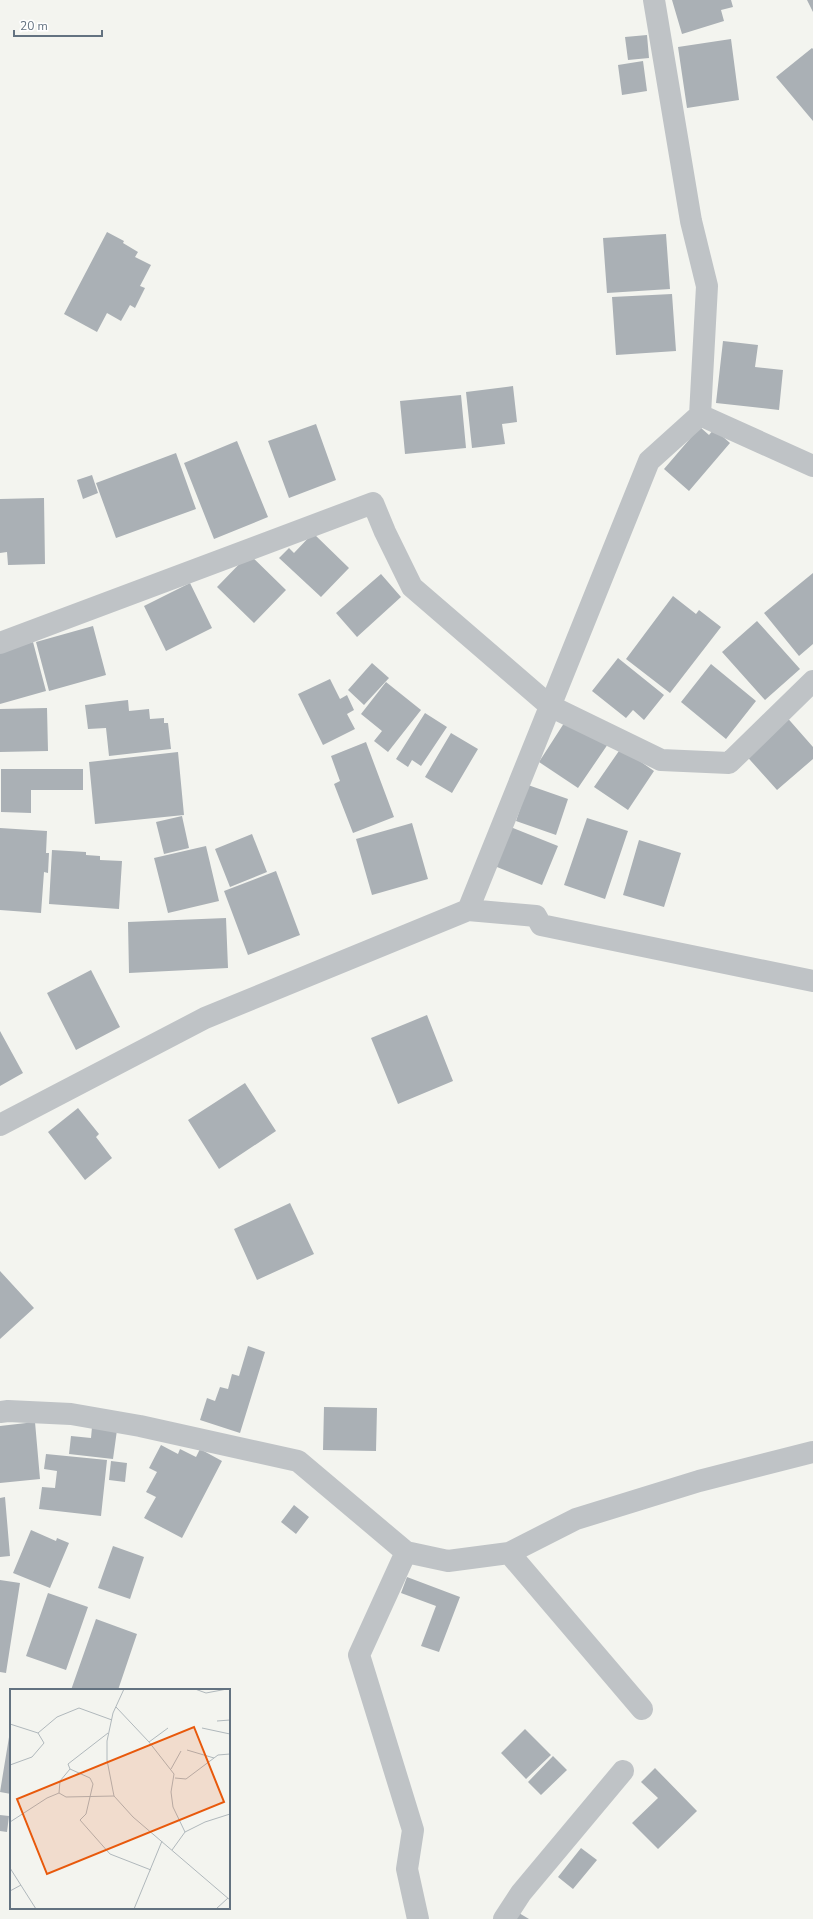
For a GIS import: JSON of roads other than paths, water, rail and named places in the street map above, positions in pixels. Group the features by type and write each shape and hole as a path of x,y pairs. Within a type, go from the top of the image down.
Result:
{"street":[{"path":"468,910 649,461 700,415 707,286 691,221 654,0"},
{"path":"700,415 813,466"},
{"path":"0,643 373,503 412,588 550,706 661,760 729,763 813,681"},
{"path":"0,1125 205,1018 468,910 536,916 541,925 813,981"},
{"path":"0,1412 8,1411 71,1414 140,1426 298,1461 406,1552 448,1561 509,1553 576,1519 699,1482 813,1452"},
{"path":"406,1552 359,1655 413,1830 407,1869 418,1919"},
{"path":"509,1553 642,1708"},
{"path":"504,1919 521,1893 623,1772"}]}
